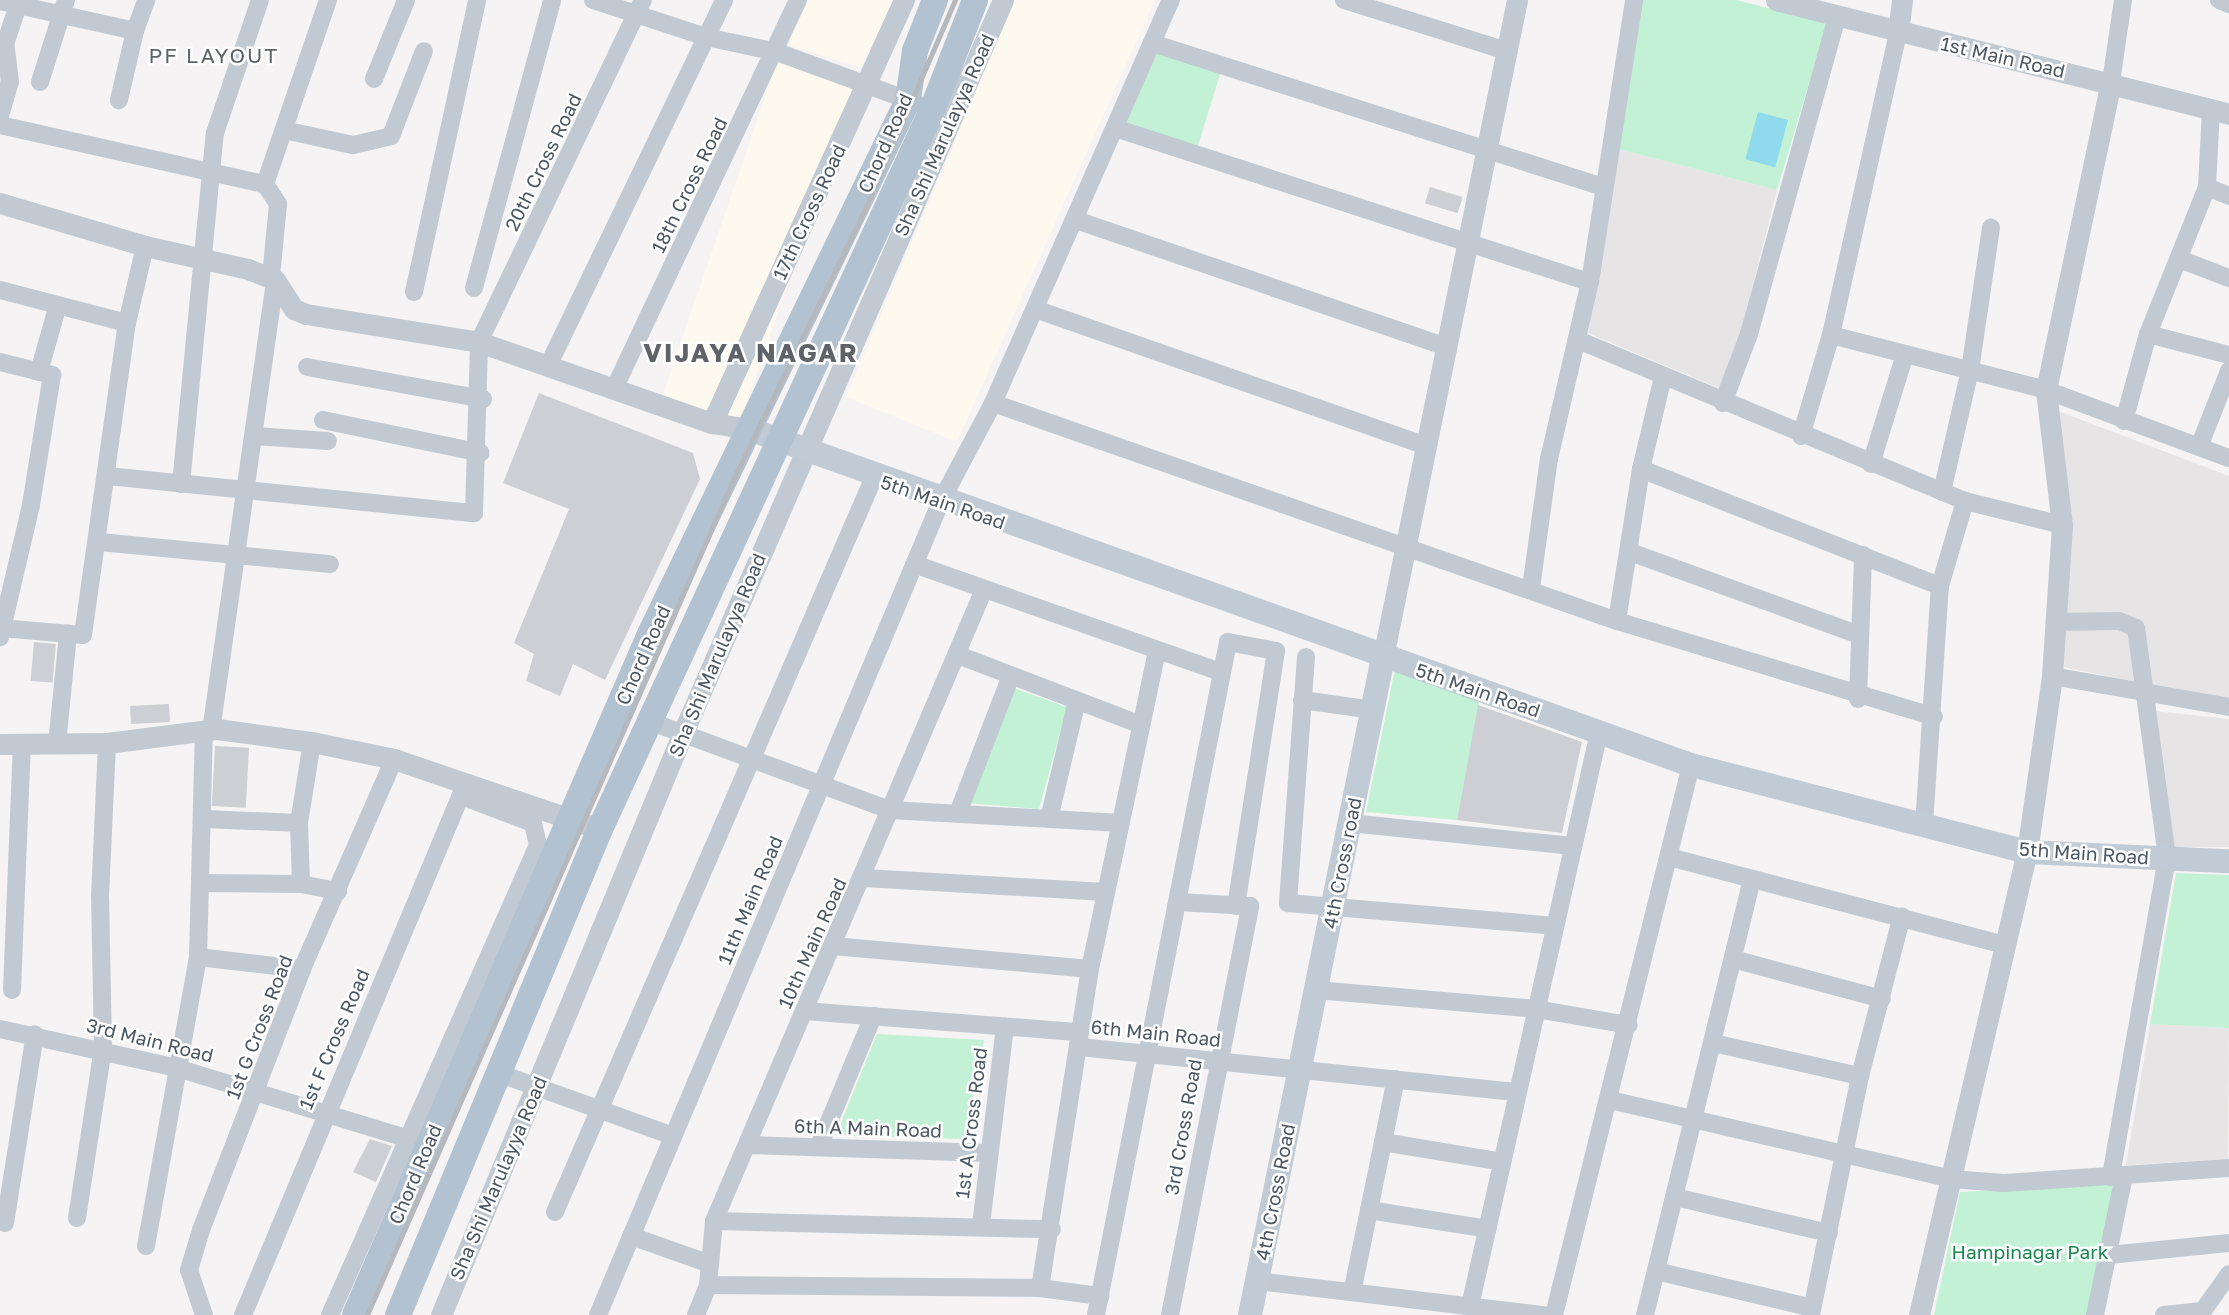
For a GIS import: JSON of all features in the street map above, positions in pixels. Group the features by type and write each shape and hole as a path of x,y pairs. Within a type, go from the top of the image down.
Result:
{"main road":[{"name":"Chord Road","path":"398,1315 600,829 649,721 792,447 920,105 915,51 936,0"},
{"name":"Chord Road","path":"355,1315 650,634 749,429 975,0"},
{"name":"5th Main Road","path":"749,429 874,477 1691,765 2027,852 2229,861"},
{"name":"4th Cross road","path":"1300,1069 1383,657"},
{"name":"4th Cross Road","path":"1250,1315 1300,1069"}],"street":[{"path":"119,100 135,31 146,0"},
{"path":"181,484 223,99 260,0"},
{"path":"265,184 328,0"},
{"path":"374,79 406,0"},
{"path":"414,292 477,0"},
{"path":"474,288 552,0"},
{"path":"593,0 640,8 706,37 777,52 867,83 920,105"},
{"path":"549,364 724,0"},
{"name":"18th Cross Road","path":"615,387 777,52 798,0"},
{"name":"17th Cross Road","path":"712,423 904,0"},
{"name":"Sha Shi Marulayya Road","path":"441,1315 682,735 792,447 1003,0"},
{"name":"11th Main Road","path":"598,1315 914,564 942,501 993,403 1171,0"},
{"path":"1344,0 1507,51"},
{"path":"1383,657 1517,0"},
{"path":"1531,588 1549,459 1590,282 1602,187 1634,0"},
{"name":"1st Main Road","path":"1776,0 1835,12 1898,33 2110,82 2220,112"},
{"path":"1801,436 1831,335 1898,33 1902,0"},
{"path":"1919,1315 2027,852 2052,676 2062,525 2046,390 2110,82 2123,0"},
{"path":"2220,0 2229,4"},
{"path":"0,1 64,7 135,31"},
{"path":"0,116 10,82 5,44 19,3"},
{"path":"40,82 64,7"},
{"name":"20th Cross Road","path":"480,342 640,8"},
{"path":"1723,403 1749,334 1835,12"},
{"path":"1152,43 1602,187"},
{"path":"284,130 353,145 391,135 424,51"},
{"path":"2124,421 2148,334 2182,260 2207,187 2220,112"},
{"path":"0,125 214,177 265,184 278,204 273,279 255,436 239,552 207,732 198,957 146,1246"},
{"path":"1115,128 1590,282"},
{"path":"2207,187 2229,195"},
{"path":"0,203 145,246 273,279 294,309 306,314 480,342 712,423 749,429"},
{"path":"1076,220 1446,347"},
{"path":"1942,492 1970,370 1991,228"},
{"path":"0,362 52,375 31,505 0,631 83,635 100,542 127,323 145,246"},
{"path":"2182,260 2229,278"},
{"path":"0,290 57,308 127,323"},
{"path":"39,372 57,308"},
{"path":"1035,309 1426,446"},
{"path":"2148,334 2229,355"},
{"path":"1831,335 2046,390 2229,458"},
{"path":"1578,340 1801,436 1965,501 2062,525"},
{"path":"108,476 181,484 247,487 474,513 481,453 483,399 480,342"},
{"path":"1871,464 1905,354"},
{"path":"307,367 483,399"},
{"path":"2199,447 2229,371"},
{"path":"1617,621 1630,552 1641,468 1663,377"},
{"path":"993,403 1531,588 1617,621 1858,699 1934,717"},
{"path":"323,420 481,453"},
{"path":"255,436 328,441"},
{"path":"1641,468 1940,586"},
{"path":"555,1212 602,1110 750,760 874,477"},
{"path":"1924,825 1934,717 1940,586 1965,501"},
{"path":"100,542 239,552 330,564"},
{"path":"1630,552 1857,634"},
{"path":"1858,699 1857,634 1863,555"},
{"path":"914,564 983,592 1221,672 1096,1315"},
{"name":"10th Main Road","path":"696,1315 708,1285 715,1221 864,878 890,810 958,656 983,592"},
{"path":"2056,622 2119,621 2136,628 2167,858 2118,1177 2109,1255 2095,1315"},
{"path":"57,744 68,634"},
{"name":"3rd Cross Road","path":"1170,1315 1243,906 1276,651 1228,642 1221,672"},
{"path":"1040,1288 1052,1228 1090,969 1157,652"},
{"path":"958,656 1141,725"},
{"path":"1306,657 1286,900 1333,907 1555,926"},
{"path":"958,813 1011,676"},
{"path":"2052,676 2145,695 2229,708"},
{"path":"1049,819 1077,701"},
{"path":"1302,701 1373,710"},
{"path":"649,721 890,810 1121,823"},
{"path":"0,744 107,743 207,732 312,742 394,759 464,788 533,823 538,845 330,1315"},
{"path":"1470,1306 1599,733"},
{"path":"301,884 299,823 312,742"},
{"path":"77,1218 103,1049 100,897 107,743"},
{"path":"12,990 22,744"},
{"name":"1st G Cross Road","path":"204,1315 190,1270 302,969 394,759"},
{"path":"1554,1315 1629,1025 1691,765"},
{"path":"464,788 573,817 600,829"},
{"name":"1st F Cross Road","path":"243,1315 464,788"},
{"path":"205,819 299,823"},
{"path":"1350,823 1573,846"},
{"path":"1669,858 1902,916 2005,945"},
{"path":"864,878 1106,892"},
{"path":"1644,1315 1752,879"},
{"path":"200,883 301,884 338,891"},
{"path":"1177,902 1243,906"},
{"path":"1656,1271 1811,1312 1847,1157 1860,1076 1902,916"},
{"path":"833,946 1090,969"},
{"path":"198,957 302,969"},
{"path":"1733,959 1882,999"},
{"path":"1316,990 1536,1009 1629,1025"},
{"name":"6th Main Road","path":"804,1011 1005,1026 1147,1055 1518,1092"},
{"path":"819,1146 873,1016"},
{"name":"1st A Cross Road","path":"981,1225 987,1153 1005,1026"},
{"name":"3rd Main Road","path":"0,1029 35,1034 177,1068 258,1090 409,1139"},
{"path":"5,1223 35,1034"},
{"path":"1713,1043 1860,1076"},
{"path":"498,1073 673,1136"},
{"path":"1353,1288 1396,1079"},
{"path":"1610,1100 1951,1179 2004,1183 2229,1168"},
{"path":"1383,1142 1502,1162"},
{"name":"6th A Main Road","path":"747,1145 987,1153"},
{"path":"1675,1197 1829,1233"},
{"path":"1369,1210 1487,1228"},
{"path":"715,1221 1052,1228"},
{"path":"631,1236 710,1264"},
{"path":"2109,1255 2229,1243"},
{"path":"2164,1315 2201,1313 2229,1274"},
{"path":"1257,1281 1353,1288 1544,1315"},
{"path":"708,1285 1040,1288 1100,1296"}],"shaded area":[{"path":"807,0 895,0 864,68 789,46"},
{"path":"1015,0 1155,0 957,442 846,397"},
{"path":"779,57 857,84 740,422 662,395"},
{"path":"1618,149 1777,190 1726,391 1588,333"},
{"path":"2058,411 2229,476 2229,701 2064,667 2069,525"},
{"path":"2154,711 2229,719 2229,847 2170,847"},
{"path":"2150,1024 2229,1028 2228,1159 2126,1165"}],"green space":[{"path":"1640,0 1736,0 1827,23 1777,190 1618,149"},
{"path":"1158,52 1221,71 1196,152 1123,128"},
{"path":"1395,669 1479,701 1457,820 1366,812"},
{"path":"1010,687 1067,707 1039,809 966,803"},
{"path":"2176,873 2229,875 2229,1028 2150,1024"},
{"path":"877,1034 984,1040 965,1139 836,1135"},
{"name":"Hampinagar Park","path":"2120,1183 2089,1315 1934,1315 1960,1192"}],"water":[{"path":"1758,112 1788,120 1775,167 1745,159"}],"building":[{"path":"1430,187 1463,197 1458,213 1425,203"},
{"path":"539,393 693,453 700,479 605,680 573,664 560,696 526,681 534,654 514,643 569,509 503,483"},
{"path":"34,642 56,644 53,683 31,681"},
{"path":"169,704 170,722 131,724 130,706"},
{"path":"1478,705 1582,742 1562,833 1457,820"},
{"path":"215,746 249,748 246,808 212,806"},
{"path":"370,1139 392,1146 376,1182 353,1172"}],"railway":[{"path":"367,1315 734,478 865,209 955,0"}],"district":[{"name":"PF LAYOUT","path":"214,55"},
{"name":"VIJAYA NAGAR","path":"751,353"}]}
